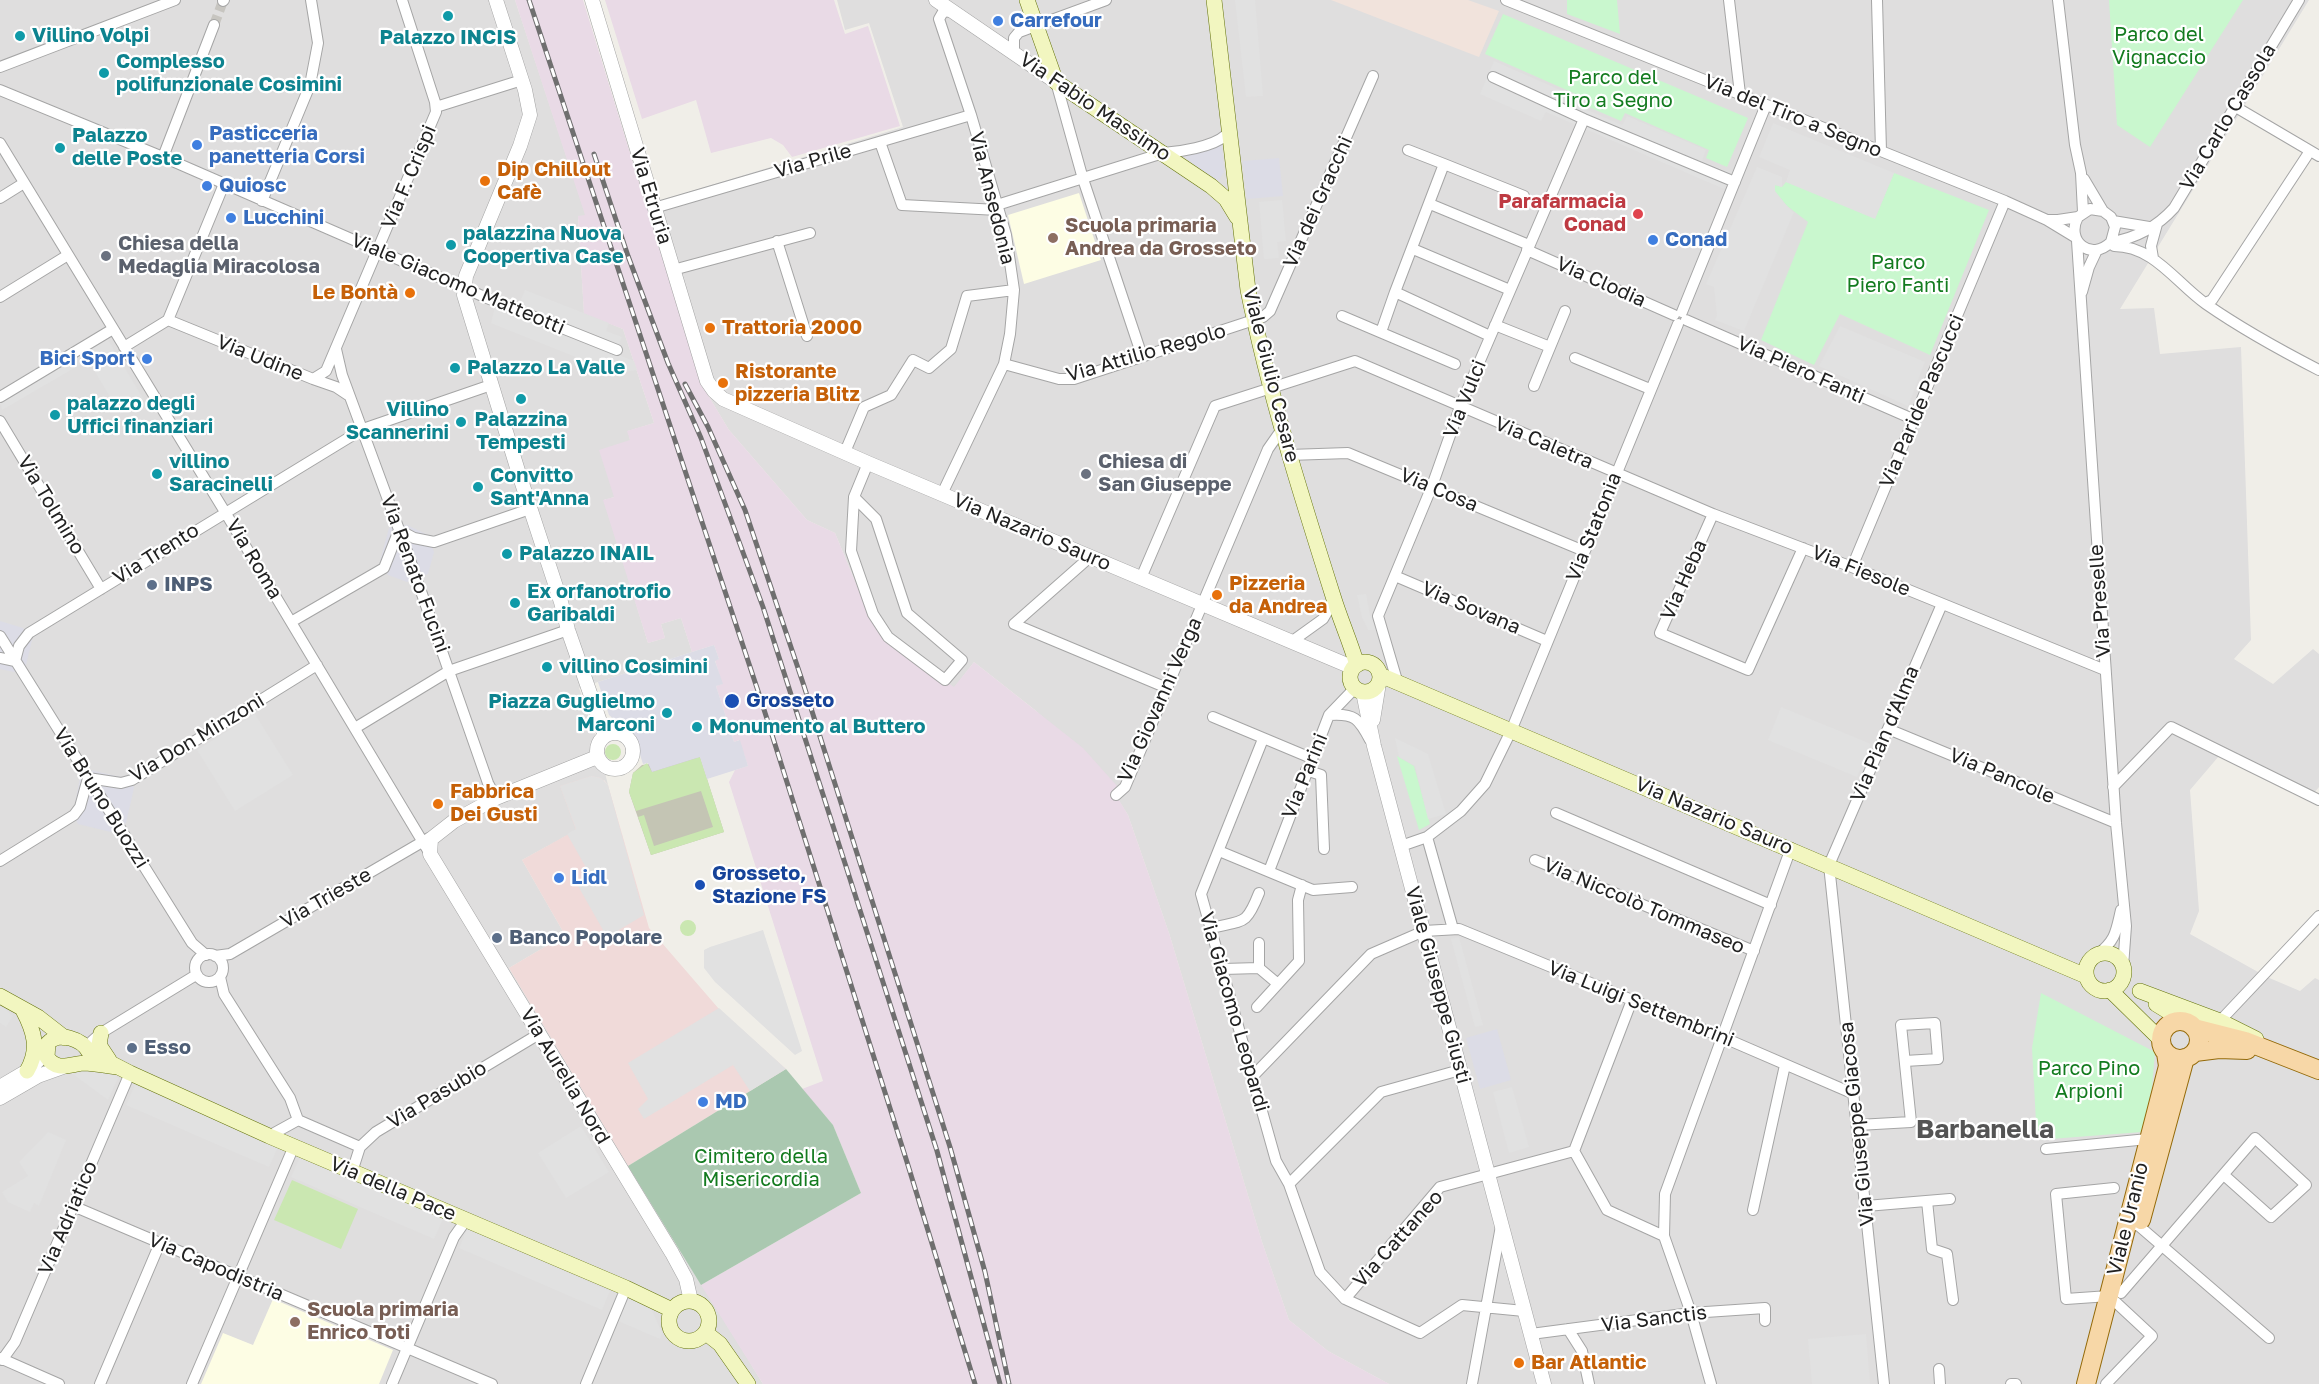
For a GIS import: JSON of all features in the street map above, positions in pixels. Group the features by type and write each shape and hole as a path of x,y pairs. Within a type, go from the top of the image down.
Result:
{"main road":[{"path":"1027,0 1056,82"},
{"name":"Viale Giulio Cesare","path":"1214,0 1248,290 1254,321 1289,455 1334,600 1350,640 1355,667"},
{"name":"Via Fabio Massimo","path":"1056,82 1211,186 1230,205 1241,227"},
{"name":"Viale Giulio Cesare","path":"1211,186 1221,186 1229,177 1225,102"},
{"name":"Viale Giulio Cesare","path":"1350,640 1359,646 1378,675"},
{"path":"1355,667 1364,663 1378,675 1372,690 1359,690"},
{"name":"Viale Giuseppe Giusti","path":"1355,667 1350,678 1359,690"},
{"name":"Via Nazario Sauro","path":"1378,675 1791,848 2086,976"},
{"path":"2047,958 2074,961 2095,956 2111,953 2121,961 2123,970 2120,984 2110,990 2098,989 2089,982 2086,976 2087,966 2095,956"},
{"path":"2123,970 2140,991 2190,1025 2199,1040 2190,1055"},
{"path":"2110,990 2175,1058 2240,1049 2297,1060"},
{"path":"2140,991 2251,1035 2269,1050"},
{"name":"Via della Pace","path":"0,996 38,1017 69,1039 86,1055 352,1172 626,1288 672,1310"},
{"path":"23,1010 35,1042 35,1055 27,1071"},
{"name":"Via della Pace","path":"23,1010 47,1048 51,1062 66,1066 86,1055"},
{"path":"2164,1046 2162,1034 2169,1025 2175,1022 2269,1050 2319,1070"},
{"path":"101,1033 99,1040 101,1049 119,1068"},
{"path":"47,1048 56,1038 69,1039"},
{"name":"Viale Uranio","path":"2096,1384 2133,1224 2148,1139 2168,1066 2164,1046"},
{"name":"Viale Uranio","path":"2133,1224 2190,1055"},
{"name":"Viale Uranio","path":"2086,1384 2116,1298"},
{"path":"691,1301 680,1303 672,1310 670,1328 678,1338 683,1340 696,1340 705,1333 720,1344 748,1384"},
{"name":"Via Aurelia Nord","path":"691,1301 702,1305 709,1315 705,1333"}],"street":[{"path":"0,67 175,0"},
{"path":"262,201 310,85 318,43 311,0"},
{"name":"Via F. Crispi","path":"377,251 434,117 436,107 402,0"},
{"path":"496,0 522,80 528,103 529,121 466,276 464,288 491,385 568,630 605,736"},
{"name":"Via Etruria","path":"592,0 707,381 714,391"},
{"name":"Via Fabio Massimo","path":"936,0 1056,82"},
{"path":"1014,54 1016,35 1035,24 1106,0"},
{"name":"Via del Tiro a Segno","path":"1506,0 2005,201 2046,220 2076,239"},
{"path":"1730,0 1740,94"},
{"path":"1877,0 1881,151"},
{"path":"2058,0 2075,145 2081,173 2081,214 2074,230 2076,239 2085,248 2127,247 2153,258 2205,303 2279,350 2319,370"},
{"name":"Via Carlo Cassola","path":"2105,246 2129,238 2153,226 2174,208 2299,0"},
{"name":"Via Ansedonia","path":"942,494 1004,364 1010,334 1014,290 1006,235 971,115 939,19 943,12 952,11"},
{"path":"163,157 214,25"},
{"name":"Via dei Gracchi","path":"1254,321 1270,311 1373,76"},
{"path":"1493,77 1584,119 1735,182"},
{"path":"436,107 522,80"},
{"path":"1056,82 1083,179 1142,356"},
{"name":"Viale Giacomo Matteotti","path":"0,90 163,157 464,288 617,350"},
{"name":"Via Statonia","path":"1401,846 1427,837 1444,825 1461,811 1485,784 1511,730 1548,641 1766,105"},
{"path":"2205,303 2212,300 2314,153 2234,106"},
{"name":"Via Prile","path":"654,207 971,115"},
{"name":"Via Vulci","path":"1398,684 1378,616 1432,486 1460,407 1584,119"},
{"path":"880,141 902,205 997,207 1162,153 1185,150 1219,140 1226,135"},
{"name":"Via Roma","path":"0,143 430,854"},
{"path":"1408,150 1524,196"},
{"path":"1381,332 1444,164"},
{"path":"2081,173 2103,211 2114,221 2153,226 2151,246 2153,258"},
{"path":"0,198 24,183"},
{"path":"124,346 168,320 224,184"},
{"name":"Via Paride Pascucci","path":"1852,567 2005,201"},
{"name":"Via Clodia","path":"1430,204 1680,318"},
{"path":"2046,220 2081,214 2090,209 2103,211"},
{"path":"2105,246 2115,232 2114,221"},
{"path":"673,270 810,233"},
{"name":"Via Preselle","path":"2076,239 2113,787 2122,904 2126,927 2123,970"},
{"path":"777,242 807,336"},
{"name":"Via Preselle","path":"2080,298 2089,267 2105,246"},
{"path":"1413,249 1510,290"},
{"path":"313,379 326,371 377,251"},
{"path":"0,297 68,255"},
{"path":"845,452 864,407 891,395 913,360 928,368 951,349 967,296 1014,290"},
{"path":"1395,292 1490,336"},
{"name":"Via Clodia","path":"1534,386 1565,311"},
{"path":"1342,315 1455,364"},
{"name":"Via Piero Fanti","path":"1680,318 1915,420"},
{"name":"Via Udine","path":"168,320 336,387 351,398"},
{"name":"Via Attilio Regolo","path":"1004,364 1059,379 1074,378 1254,321"},
{"path":"1495,325 1550,348"},
{"path":"0,396 113,329"},
{"name":"Via Renato Fucini","path":"336,348 339,365 496,798"},
{"path":"1575,358 1650,389"},
{"name":"Via Caletra","path":"1141,578 1215,406 1355,361 1616,474"},
{"name":"Via Trento","path":"15,661 19,645 29,633 363,429 491,385"},
{"name":"Via Nazario Sauro","path":"714,391 723,399 739,407 868,463 1355,667"},
{"name":"Via Tolmino","path":"0,421 101,589"},
{"name":"Via Giovanni Verga","path":"1116,795 1125,787 1268,449 1282,429"},
{"name":"Via Cosa","path":"1289,455 1348,453 1584,551"},
{"path":"854,497 876,519 907,613 962,660 945,680 888,637 873,614 851,551 854,497 868,463"},
{"name":"Via Fiesole","path":"1616,474 2105,670"},
{"path":"291,622 384,568 399,530 414,538 434,542 530,509"},
{"name":"Via Heba","path":"1713,514 1660,633 1748,670 1803,548"},
{"path":"1090,557 1014,624 1167,688"},
{"name":"Via Sovana","path":"1395,576 1548,641"},
{"path":"1291,642 1323,619 1334,600"},
{"name":"Via Pian d'Alma","path":"1829,865 1942,604"},
{"path":"355,728 449,671 568,630"},
{"name":"Via Bruno Buozzi","path":"0,636 192,943 198,950 210,955"},
{"path":"0,658 15,661"},
{"name":"Via Don Minzoni","path":"88,778 121,783 132,780 317,665"},
{"name":"Viale Giuseppe Giusti","path":"1374,746 1373,712 1378,675"},
{"name":"Viale Giuseppe Giusti","path":"1359,690 1544,1384"},
{"name":"Via Parini","path":"1269,871 1329,715 1359,690"},
{"path":"1329,715 1347,715 1355,718 1360,722 1374,746"},
{"path":"1213,717 1311,758"},
{"path":"2113,787 2171,727 2319,800"},
{"name":"Via Pancole","path":"1888,729 2116,823"},
{"path":"620,734 628,738 633,751 631,760 622,768 613,769 603,765 597,757 598,745 605,736 620,734"},
{"name":"Via Giacomo Leopardi","path":"1263,739 1201,894 1276,1161 1289,1184 1320,1272 1345,1299"},
{"name":"Via Trieste","path":"210,955 226,955 234,952 496,798 597,757"},
{"path":"1306,770 1321,776 1324,849"},
{"path":"0,861 74,815 80,807 88,778"},
{"path":"1556,813 1771,905"},
{"path":"430,854 430,841 435,834"},
{"path":"1427,837 1453,929"},
{"path":"1711,1384 1691,1313 1664,1236 1665,1194 1791,848"},
{"path":"1219,851 1313,891 1353,887"},
{"name":"Via Aurelia Nord","path":"430,854 672,1253 686,1279 691,1301"},
{"name":"Via Niccolò Tommaseo","path":"1535,860 1754,951"},
{"name":"Via Giuseppe Giacosa","path":"1829,865 1884,1384"},
{"path":"1257,1007 1299,961 1298,900 1302,885"},
{"path":"1211,928 1245,920 1250,915 1259,893"},
{"name":"Via Preselle","path":"2095,956 2110,945 2116,934 2122,904"},
{"path":"2220,1021 2319,916"},
{"name":"Via Luigi Settembrini","path":"1252,1076 1371,954 1424,931 1459,929 1854,1094"},
{"path":"1258,968 1259,943"},
{"path":"220,977 214,982 206,982 196,975 197,960 210,955 222,965 220,977 224,994 290,1098 298,1120 360,1147 352,1172"},
{"path":"1222,969 1258,968 1278,984"},
{"path":"86,1055 90,1043 101,1033 196,975"},
{"path":"1632,1000 1574,1152 1607,1210 1664,1236"},
{"path":"1858,1125 1911,1122 1901,1025 1935,1023 1938,1059 1905,1061"},
{"path":"69,1039 101,1033"},
{"name":"Via Pasubio","path":"360,1147 376,1132 539,1034"},
{"path":"0,1087 27,1071 47,1048"},
{"path":"1753,1209 1785,1065"},
{"path":"0,1098 38,1076 66,1066"},
{"name":"Via Adriatico","path":"1,1359 15,1342 74,1206 119,1068"},
{"path":"1289,1184 1380,1092 1460,1070"},
{"path":"269,1136 298,1120"},
{"path":"2114,1188 2056,1194 2066,1299 2116,1298 2255,1138 2306,1185 2271,1217 2224,1176"},
{"path":"2046,1149 2148,1139"},
{"path":"192,1384 294,1146"},
{"name":"Via Cattaneo","path":"1345,1299 1440,1187 1574,1152"},
{"path":"1866,1206 1950,1199"},
{"path":"1927,1201 1932,1249 1947,1254 1953,1300"},
{"name":"Via Capodistria","path":"74,1206 492,1384"},
{"path":"392,1384 454,1237 466,1220"},
{"name":"Viale Giuseppe Giusti","path":"1472,1384 1502,1223"},
{"path":"2133,1224 2269,1338"},
{"path":"100,1384 160,1243"},
{"path":"586,1384 626,1288"},
{"path":"2106,1384 2152,1336 2116,1298"},
{"path":"1345,1299 1420,1333 1462,1305 1524,1311"},
{"name":"Via Sanctis","path":"1531,1334 1691,1313 1765,1308 1766,1321"},
{"path":"1568,1329 1582,1351 1589,1384"},
{"path":"1,1359 58,1384"},
{"path":"1939,1369 1940,1384"},
{"path":"2011,1384 2016,1384"}],"shaded area":[{"path":"0,0 515,0 586,216 578,216 584,313 623,329 654,423 628,431 630,440 614,497 604,500 648,643 665,638 661,624 681,618 692,652 579,688 596,737 608,785 604,780 577,830 522,860 565,935 509,968 763,1384 0,1384"},
{"path":"515,0 583,0 698,374 729,430 807,520 835,533 866,608 897,648 954,687 974,662 1083,748 1117,786 1113,790 1128,815 1169,933 1262,1242 1289,1320 1328,1351 1389,1384 763,1384 701,1285 861,1193 833,1125 802,1089 823,1081 729,782 735,770 748,766 739,740 734,742 716,686 722,684 715,660 719,659 714,645 692,652 681,618 661,624 665,638 648,643 603,500 614,497 599,450 630,440 627,431 654,423 623,329 584,314 578,216 585,215"},
{"path":"605,0 834,0 845,34 868,26 900,126 792,157 783,145 771,138 711,153 696,100 642,119"},
{"path":"837,0 2309,0 2120,309 2154,308 2160,354 2241,347 2251,640 2234,659 2273,684 2313,649 2319,654 2319,787 2308,800 2219,756 2190,790 2199,911 2190,934 2267,977 2300,991 2315,978 2319,980 2319,1384 1389,1384 1328,1351 1289,1320 1262,1242 1169,933 1128,815 1112,790 1116,786 1035,710 974,662 954,688 897,648 866,608 835,533 807,520 729,430 698,374 645,205 903,127 869,23 845,30"},
{"path":"1235,0 1255,0 1263,96 1246,97"},
{"path":"1331,0 1468,0 1499,11 1479,57"},
{"path":"1494,61 1583,100 1580,107 1622,125 1627,116 1706,150 1702,161 1731,173 1724,189 1546,112 1541,121 1480,94"},
{"path":"1773,123 1894,173 1875,219 1786,182 1790,170 1759,157"},
{"path":"1222,145 1224,172 1219,180 1211,179 1184,156"},
{"path":"1279,158 1283,196 1247,199 1243,161"},
{"path":"1757,167 1782,177 1782,187 1775,185 1775,191 1794,212 1744,331 1715,320 1717,316 1714,287 1706,284"},
{"name":"Scuola primaria Andrea da Grosseto","path":"1079,193 1101,260 1024,284 1008,215"},
{"path":"1282,200 1286,241 1277,242 1279,258 1264,259 1259,202"},
{"path":"525,290 609,323 606,331 622,337 619,344 519,304"},
{"path":"495,306 634,361 637,370 616,373 491,323"},
{"path":"1840,326 1925,362 1908,406 1819,366"},
{"path":"107,338 144,400 120,414 88,360 2,410 0,401"},
{"path":"407,525 428,535 434,552 428,574 407,582 388,575 380,561 389,528"},
{"path":"1366,594 1370,615 1377,630 1368,630 1362,617 1357,595"},
{"path":"0,621 23,628 32,640 26,665 14,672 0,669"},
{"name":"Piazza Guglielmo Marconi","path":"714,645 719,659 715,661 723,684 716,686 734,742 740,740 748,766 707,779 700,757 652,772 648,763 643,764 631,727 618,723 609,715 598,682"},
{"path":"1781,707 1871,744 1857,777 1768,740"},
{"path":"255,714 293,775 235,811 197,750"},
{"path":"1395,738 1428,754 1446,814 1428,819 1415,766 1399,757"},
{"path":"700,757 724,832 651,855 629,792 633,773 642,765"},
{"path":"82,768 129,779 134,788 126,823 111,832 78,824 73,814"},
{"path":"591,776 601,778 608,785 649,928 719,1009 786,1069 628,1166 509,968 565,935 522,860 576,830 560,786"},
{"path":"591,776 601,778 608,785 644,915 607,937 578,886 592,878 567,834 576,829 560,786"},
{"path":"763,930 802,1051 795,1055 715,982 704,968 704,950"},
{"path":"1459,937 1483,1025 1475,1027 1451,939"},
{"path":"0,1004 13,1016 6,1027 0,1023"},
{"path":"719,1008 786,1069 750,1091 733,1065 644,1119 638,1109 648,1099 628,1063"},
{"path":"1497,1029 1511,1080 1480,1089 1466,1038"},
{"path":"91,1067 110,1072 118,1078 108,1100 70,1072"},
{"path":"135,1085 278,1147 269,1167 126,1105"},
{"path":"1512,1087 1529,1147 1509,1153 1493,1092"},
{"path":"581,1126 609,1172 566,1198 538,1153"},
{"path":"48,1132 66,1140 39,1206 34,1203 30,1212 8,1202 2,1192 28,1176 19,1162"},
{"path":"300,1157 443,1219 434,1239 291,1177"},
{"path":"467,1229 610,1291 602,1310 459,1248"},
{"path":"627,1295 652,1310 662,1333 660,1339 616,1320"},
{"name":"Scuola primaria Enrico Toti","path":"273,1299 393,1350 379,1384 201,1384 223,1333 253,1345"},
{"path":"1866,1334 1870,1384 1812,1384 1808,1339"}],"green space":[{"path":"1567,0 1617,0 1620,34 1567,14"},
{"name":"Parco del Vignaccio","path":"2109,0 2243,0 2150,147 2117,125"},
{"name":"Parco del Tiro a Segno","path":"1503,14 1748,118 1727,167 1706,158 1709,150 1625,113 1621,121 1584,105 1587,99 1485,54"},
{"name":"Parco Piero Fanti","path":"1894,173 1989,210 1930,355 1840,314 1814,365 1761,340 1808,222 1787,206 1774,191 1775,185 1782,187 1786,182 1875,218"},
{"path":"613,744 619,746 621,752 619,758 613,760 607,758 605,752 607,746"},
{"path":"1397,756 1414,766 1430,824 1419,830"},
{"path":"700,757 724,832 651,855 638,817 644,815 654,846 713,827 701,791 636,811 629,792 633,773 647,763 652,772"},
{"path":"688,920 694,922 696,928 694,934 688,936 682,934 680,928 682,922"},
{"name":"Parco Pino Arpioni","path":"2041,993 2155,1052 2152,1087 2142,1132 2037,1140 2032,1048"},
{"name":"Cimitero della Misericordia","path":"786,1069 833,1125 861,1193 701,1285 628,1166"},
{"path":"292,1180 358,1209 341,1249 274,1220"}],"tunnel":[{"path":"214,25 223,1"}],"railway":[{"path":"529,0 761,700 975,1384"},
{"path":"594,154 628,256 668,363 701,438 763,607 937,1151 1000,1384"},
{"path":"685,384 708,427 745,510 804,686 950,1147 985,1272 1009,1384"}],"place":[{"name":"Palazzo INCIS","path":"448,16"},
{"name":"Carrefour","path":"998,21"},
{"name":"Villino Volpi","path":"20,36"},
{"name":"Complesso polifunzionale Cosimini","path":"104,73"},
{"name":"Pasticceria panetteria Corsi","path":"197,145"},
{"name":"Palazzo delle Poste","path":"60,148"},
{"name":"Dip Chillout Cafè","path":"485,181"},
{"name":"Quiosc","path":"207,186"},
{"name":"Parafarmacia Conad","path":"1638,214"},
{"name":"Lucchini","path":"231,218"},
{"name":"Scuola primaria Andrea da Grosseto","path":"1053,238"},
{"name":"Conad","path":"1653,240"},
{"name":"palazzina Nuova Coopertiva Case","path":"451,245"},
{"name":"Chiesa della Medaglia Miracolosa","path":"106,256"},
{"name":"Le Bontà","path":"410,293"},
{"name":"Trattoria 2000","path":"710,328"},
{"name":"Bici Sport","path":"147,359"},
{"name":"Palazzo La Valle","path":"455,368"},
{"name":"Ristorante pizzeria Blitz","path":"723,383"},
{"name":"Palazzina Tempesti","path":"521,399"},
{"name":"palazzo degli Uffici finanziari","path":"55,415"},
{"name":"Villino Scannerini","path":"461,422"},
{"name":"villino Saracinelli","path":"157,474"},
{"name":"Chiesa di San Giuseppe","path":"1086,474"},
{"name":"Convitto Sant'Anna","path":"478,487"},
{"name":"Palazzo INAIL","path":"507,554"},
{"name":"INPS","path":"152,585"},
{"name":"Pizzeria da Andrea","path":"1217,595"},
{"name":"Ex orfanotrofio Garibaldi","path":"515,603"},
{"name":"villino Cosimini","path":"547,667"},
{"name":"Grosseto","path":"732,701"},
{"name":"Piazza Guglielmo Marconi","path":"667,713"},
{"name":"Monumento al Buttero","path":"697,727"},
{"name":"Fabbrica Dei Gusti","path":"438,804"},
{"name":"Lidl","path":"559,878"},
{"name":"Grosseto, Stazione FS","path":"700,885"},
{"name":"Banco Popolare","path":"497,938"},
{"name":"Esso","path":"132,1048"},
{"name":"MD","path":"703,1102"},
{"name":"Scuola primaria Enrico Toti","path":"295,1322"},
{"name":"Bar Atlantic","path":"1519,1363"}],"district":[{"name":"Barbanella","path":"1985,1130"}]}
